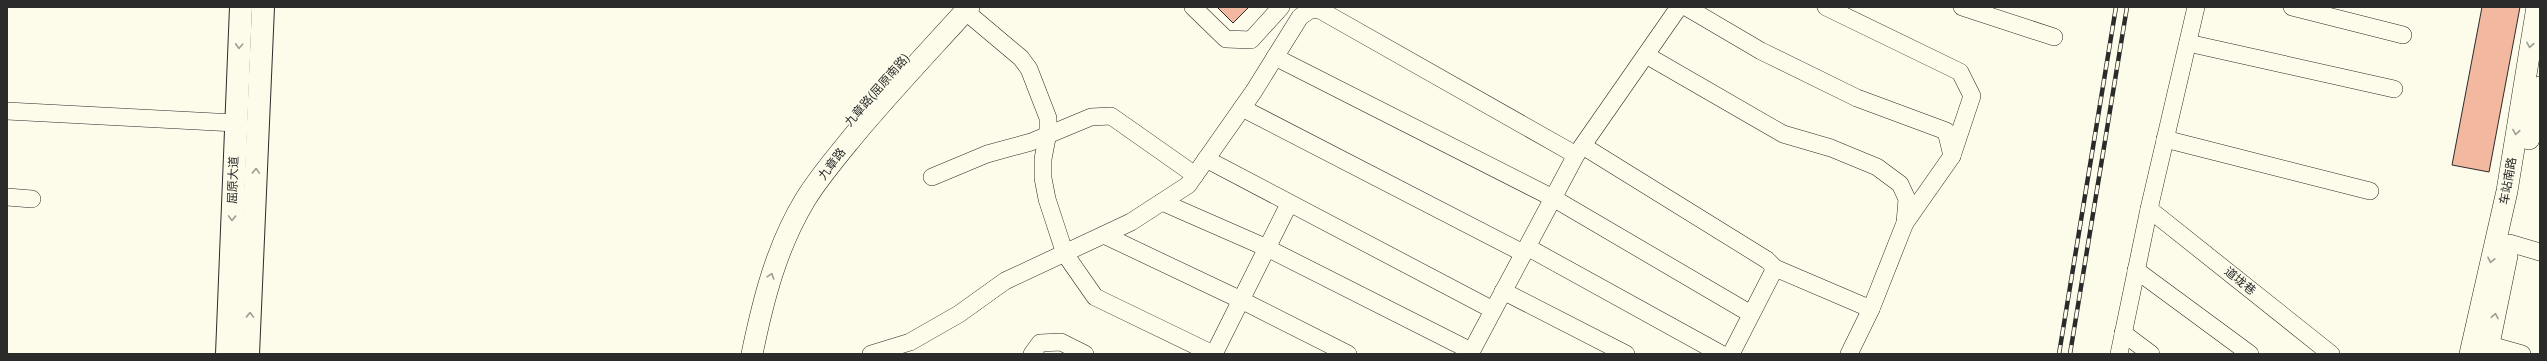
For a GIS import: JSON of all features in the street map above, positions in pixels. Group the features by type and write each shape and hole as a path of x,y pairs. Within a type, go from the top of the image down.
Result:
{"main road":[{"name":"屈原大道","path":"226,354 241,7"},
{"name":"屈原大道","path":"248,354 263,7"}],"street":[{"path":"1193,7 1226,39 1251,40 1281,7"},
{"path":"1162,202 1267,248 1470,352 1580,151 1679,7"},
{"path":"1686,7 1761,51 1857,98 1946,131 1952,156"},
{"path":"1826,7 1960,72 1972,96 1952,156 1905,223 1871,309 1849,354"},
{"path":"1962,7 2054,37"},
{"path":"2119,354 2149,209 2196,7"},
{"path":"2292,7 2403,35"},
{"name":"车站南路","path":"2488,350 2509,243 2534,90 2537,7"},
{"path":"962,8 1022,58 1029,69 1042,99 1048,118 1048,133 1045,146 1043,178 1047,198 1065,254 1095,297 1213,354 1288,204"},
{"name":"九章路(屈原南路)","path":"739,354 749,302 765,252 792,200 825,151 962,8"},
{"name":"九章路","path":"752,354 762,305 779,252 805,200 866,121 962,8"},
{"path":"870,354 910,342 959,314 1005,280 1036,265 1065,254 1131,222 1188,185 1242,108 1300,17 1310,10 1320,10 1580,151 1767,260 1776,268 1871,309"},
{"path":"2188,43 2394,89"},
{"path":"1646,55 1783,134 1831,148 1877,167 1900,184 1907,199 1905,223"},
{"path":"1275,57 1553,198 1752,314"},
{"name":"车站南路","path":"2470,354 2507,191 2534,90"},
{"path":"1242,108 1525,250 1721,354"},
{"path":"7,111 236,124"},
{"path":"932,177 987,154 1031,142 1048,133 1091,117 1111,116 1195,175"},
{"path":"2165,139 2370,191"},
{"path":"1206,159 1288,204 1493,310"},
{"path":"7,197 32,198"},
{"name":"道垅巷","path":"2149,209 2331,354"},
{"path":"1104,235 1241,300 1348,354"},
{"path":"2509,243 2540,252"},
{"path":"1731,354 1776,268"},
{"path":"2136,270 2250,354"},
{"path":"1503,292 1626,354"},
{"path":"2123,333 2151,354"},
{"path":"1032,354 1040,343 1061,342 1085,354"},
{"path":"2488,350 2522,354"}],"building":[{"path":"1217,7 1249,7 1233,23"},
{"path":"2482,7 2520,7 2489,172 2452,165"}],"railway":[{"path":"2059,354 2116,7"},
{"path":"2070,354 2127,7"}]}
